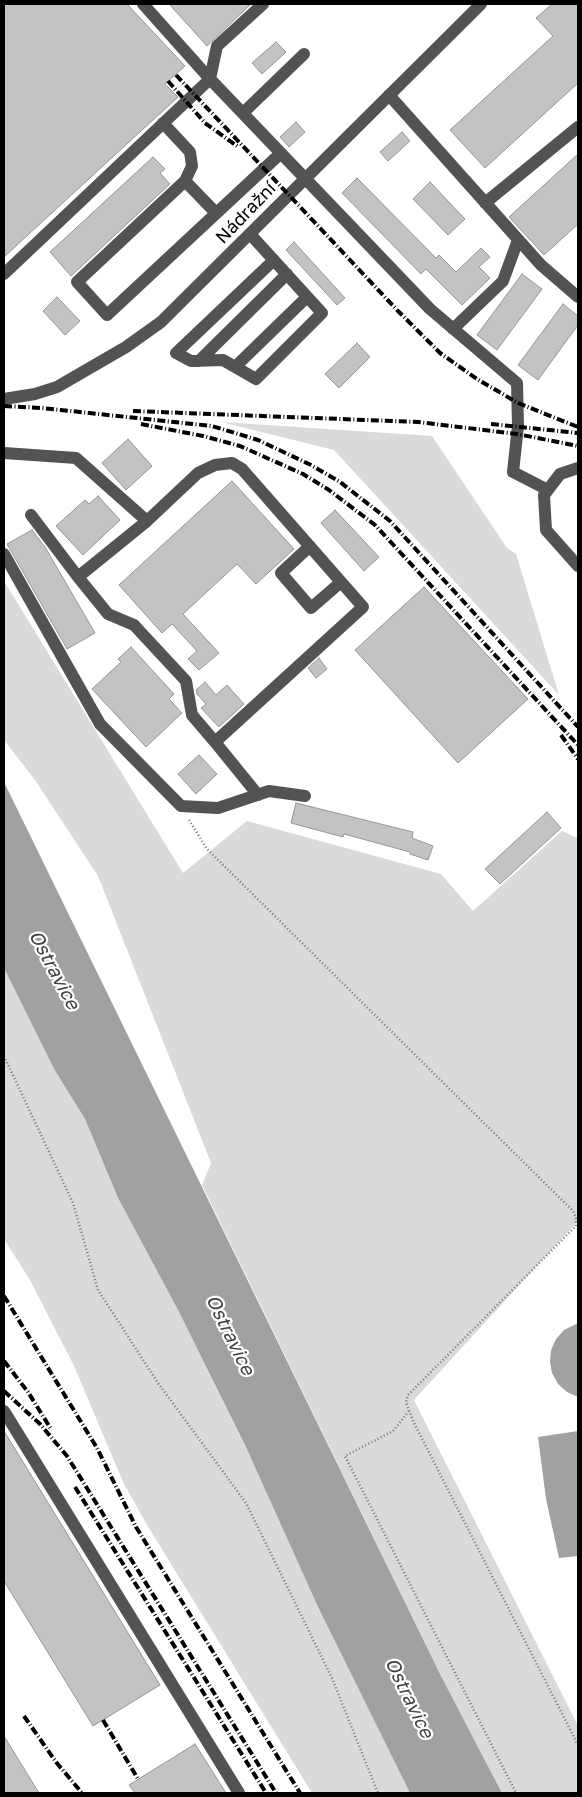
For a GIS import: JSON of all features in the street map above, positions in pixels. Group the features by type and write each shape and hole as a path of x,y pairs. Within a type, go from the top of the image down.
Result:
{"street":[{"path":"143,4 210,79 430,308 516,382 518,426 513,472 548,490"},
{"path":"4,274 210,79 217,46 262,4"},
{"name":"Nádražní","path":"4,399 35,394 57,387 126,347 161,322 482,4"},
{"path":"243,113 304,54"},
{"path":"389,95 541,265 578,297"},
{"path":"163,124 190,152 192,166 185,181 77,282 108,315 281,153"},
{"path":"485,203 578,126"},
{"path":"185,181 216,213"},
{"path":"250,234 287,274 322,313 256,379 223,360 191,361 176,353 274,260"},
{"path":"454,329 503,281 518,240"},
{"path":"199,361 287,274"},
{"path":"235,367 307,296"},
{"path":"4,453 76,458 147,521"},
{"path":"78,577 147,521 198,473 215,465 232,464 242,469 362,607 215,742"},
{"path":"578,468 560,474 544,495 546,530 578,566"},
{"path":"31,515 108,614 134,625 186,681 192,715 258,795"},
{"path":"310,546 281,573 311,608 341,582"},
{"path":"4,554 100,724 181,806 218,808 269,791 305,796"},
{"path":"4,1411 239,1793"}],"path":[{"path":"181,806 207,849 572,1211 576,1218 577,1225 408,1395 406,1402 578,1744"},
{"path":"4,1056 73,1203 98,1290 158,1383 246,1503 332,1678 378,1793"},
{"path":"409,1411 393,1431 345,1456 516,1793"}],"shaded area":[{"path":"221,422 432,436 507,548 516,554 559,695 334,450"},
{"path":"4,581 183,873 247,821 441,874 473,911 562,831 578,838 578,1221 414,1400 578,1726 578,1793 502,1793 441,1676 202,1185 211,1163 98,876 35,780 4,740"},
{"path":"4,968 54,1069 85,1119 118,1198 178,1310 245,1445 318,1607 410,1793 312,1793 147,1525 123,1482 75,1368 30,1280 4,1239"}],"water":[{"name":"Ostravice","path":"4,782 441,1676 502,1793 410,1793 318,1607 245,1445 178,1310 118,1198 85,1119 54,1069 4,968"},
{"path":"578,1323 578,1397 567,1392 558,1384 552,1373 550,1362 551,1350 556,1339 564,1330"},
{"path":"578,1431 578,1556 559,1558 546,1499 538,1437"}],"building":[{"path":"4,4 127,4 185,66 165,84 178,97 4,257"},
{"path":"169,4 251,4 207,46"},
{"path":"552,4 578,4 578,83 485,168 450,130 553,36 536,18"},
{"path":"276,42 286,52 262,74 252,63"},
{"path":"296,122 305,132 289,147 280,137"},
{"path":"402,132 410,141 388,161 380,152"},
{"path":"578,154 578,224 544,255 509,217"},
{"path":"153,157 165,169 160,173 170,184 71,276 50,252"},
{"path":"357,178 436,258 439,255 456,272 481,248 490,257 479,267 490,278 462,305 426,269 421,274 342,193"},
{"path":"430,182 465,219 448,235 413,199"},
{"path":"294,242 345,298 337,305 286,250"},
{"path":"522,274 542,289 497,350 477,335"},
{"path":"57,297 80,321 65,335 43,311"},
{"path":"563,304 578,316 578,325 538,380 518,365"},
{"path":"357,343 370,357 339,388 325,374"},
{"path":"128,439 152,466 126,490 102,463"},
{"path":"232,481 294,549 256,584 237,564 183,614 219,653 199,670 188,659 197,651 172,624 162,633 119,585"},
{"path":"98,496 120,520 83,555 56,526 85,500 89,504"},
{"path":"335,510 379,557 364,571 321,523"},
{"path":"32,530 45,547 95,633 67,649 7,544"},
{"path":"424,587 528,699 458,763 355,650"},
{"path":"131,647 174,694 169,699 182,713 146,747 92,689 121,662 118,659"},
{"path":"319,658 327,669 316,678 308,668"},
{"path":"205,682 216,695 227,685 244,704 219,727 201,708 206,704 197,694 196,690"},
{"path":"199,755 217,774 196,794 178,774"},
{"path":"296,803 413,832 412,838 433,846 428,860 410,854 410,852 344,834 343,837 291,823"},
{"path":"547,812 561,828 500,884 485,869"},
{"path":"4,1431 160,1685 93,1726 4,1581"},
{"path":"4,1736 39,1793 4,1793"},
{"path":"195,1744 226,1793 135,1793 129,1785"}],"railway":[{"path":"176,75 398,311 440,353 477,379 518,403 578,427"},
{"path":"168,81 205,123 237,146"},
{"path":"4,406 42,408 212,426 258,440 311,465 340,482 390,521 578,727"},
{"path":"133,411 418,422 517,434 578,446"},
{"path":"141,424 203,436 240,446 303,474 329,490 375,525 578,745"},
{"path":"491,424 578,433"},
{"path":"561,735 578,759"},
{"path":"4,1296 97,1448 136,1527 300,1793"},
{"path":"4,1361 28,1392 51,1429"},
{"path":"4,1391 40,1424 67,1456 276,1793"},
{"path":"75,1487 266,1793"},
{"path":"24,1716 56,1762 82,1793"},
{"path":"103,1720 138,1779"}]}
